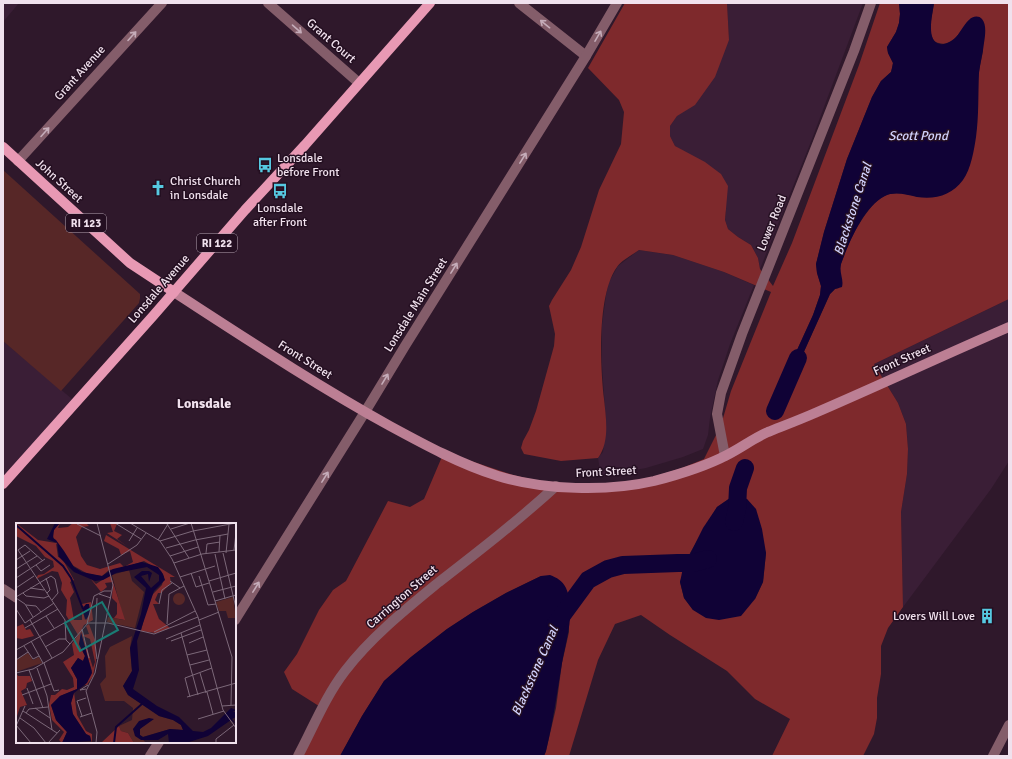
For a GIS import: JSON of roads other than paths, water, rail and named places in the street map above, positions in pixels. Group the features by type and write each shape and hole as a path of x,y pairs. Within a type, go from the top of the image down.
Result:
{"main road":[{"name":"Lonsdale Avenue","path":"3,484 430,3"},
{"name":"John Street","path":"3,147 130,263 174,292"},
{"name":"Front Street","path":"174,292 365,412 440,453 467,465 499,476 530,484 579,488 635,484 670,476 726,456 766,433 1009,327"}],"street":[{"name":"Grant Avenue","path":"18,161 162,3"},
{"name":"Grant Court","path":"268,3 359,83"},
{"path":"519,3 586,56"},
{"name":"Lonsdale Main Street","path":"236,618 586,56 617,3"},
{"name":"Lower Road","path":"726,456 717,414 722,393 742,334 824,128 871,3"},
{"name":"Carrington Street","path":"298,756 334,687 366,646 415,602 527,512 556,486"},
{"path":"3,589 16,597"},
{"path":"993,756 1009,725"},
{"path":"150,756 157,743"}],"water":[{"name":"Scott Pond","path":"899,3 934,3 931,32 935,42 940,44 946,44 954,39 972,18 976,16 984,21 985,34 979,73 977,129 970,165 963,180 948,193 930,198 893,194 885,196 870,208 858,226 841,264 842,287 835,289 830,294 793,376 789,380 786,378 787,372 813,315 820,295 821,286 816,264 824,232 847,159 872,97 881,81 891,72 893,63 887,47 896,32 899,23"},
{"path":"733,496 747,499 756,509 762,529 766,553 763,582 755,599 741,616 719,620 706,618 693,610 684,598 680,582 683,568 703,528 717,507"},
{"path":"550,575 561,581 566,588 569,597 570,616 553,718 544,756 340,756 362,716 384,681 411,657 447,629 473,612 506,593 541,576"}],"waterway":[{"name":"Blackstone Canal","path":"775,411 798,358"},
{"name":"Blackstone Canal","path":"734,522 737,509 738,488 745,468"},
{"name":"Blackstone Canal","path":"555,625 588,580 608,569 623,565 693,563 708,559"}],"place":[{"name":"Lonsdale before Front","path":"265,165"},
{"name":"Christ Church in Lonsdale","path":"158,188"},
{"name":"Lonsdale after Front","path":"280,191"},
{"name":"Lovers Will Love","path":"987,616"}],"district":[{"name":"Lonsdale","path":"204,403"}]}
